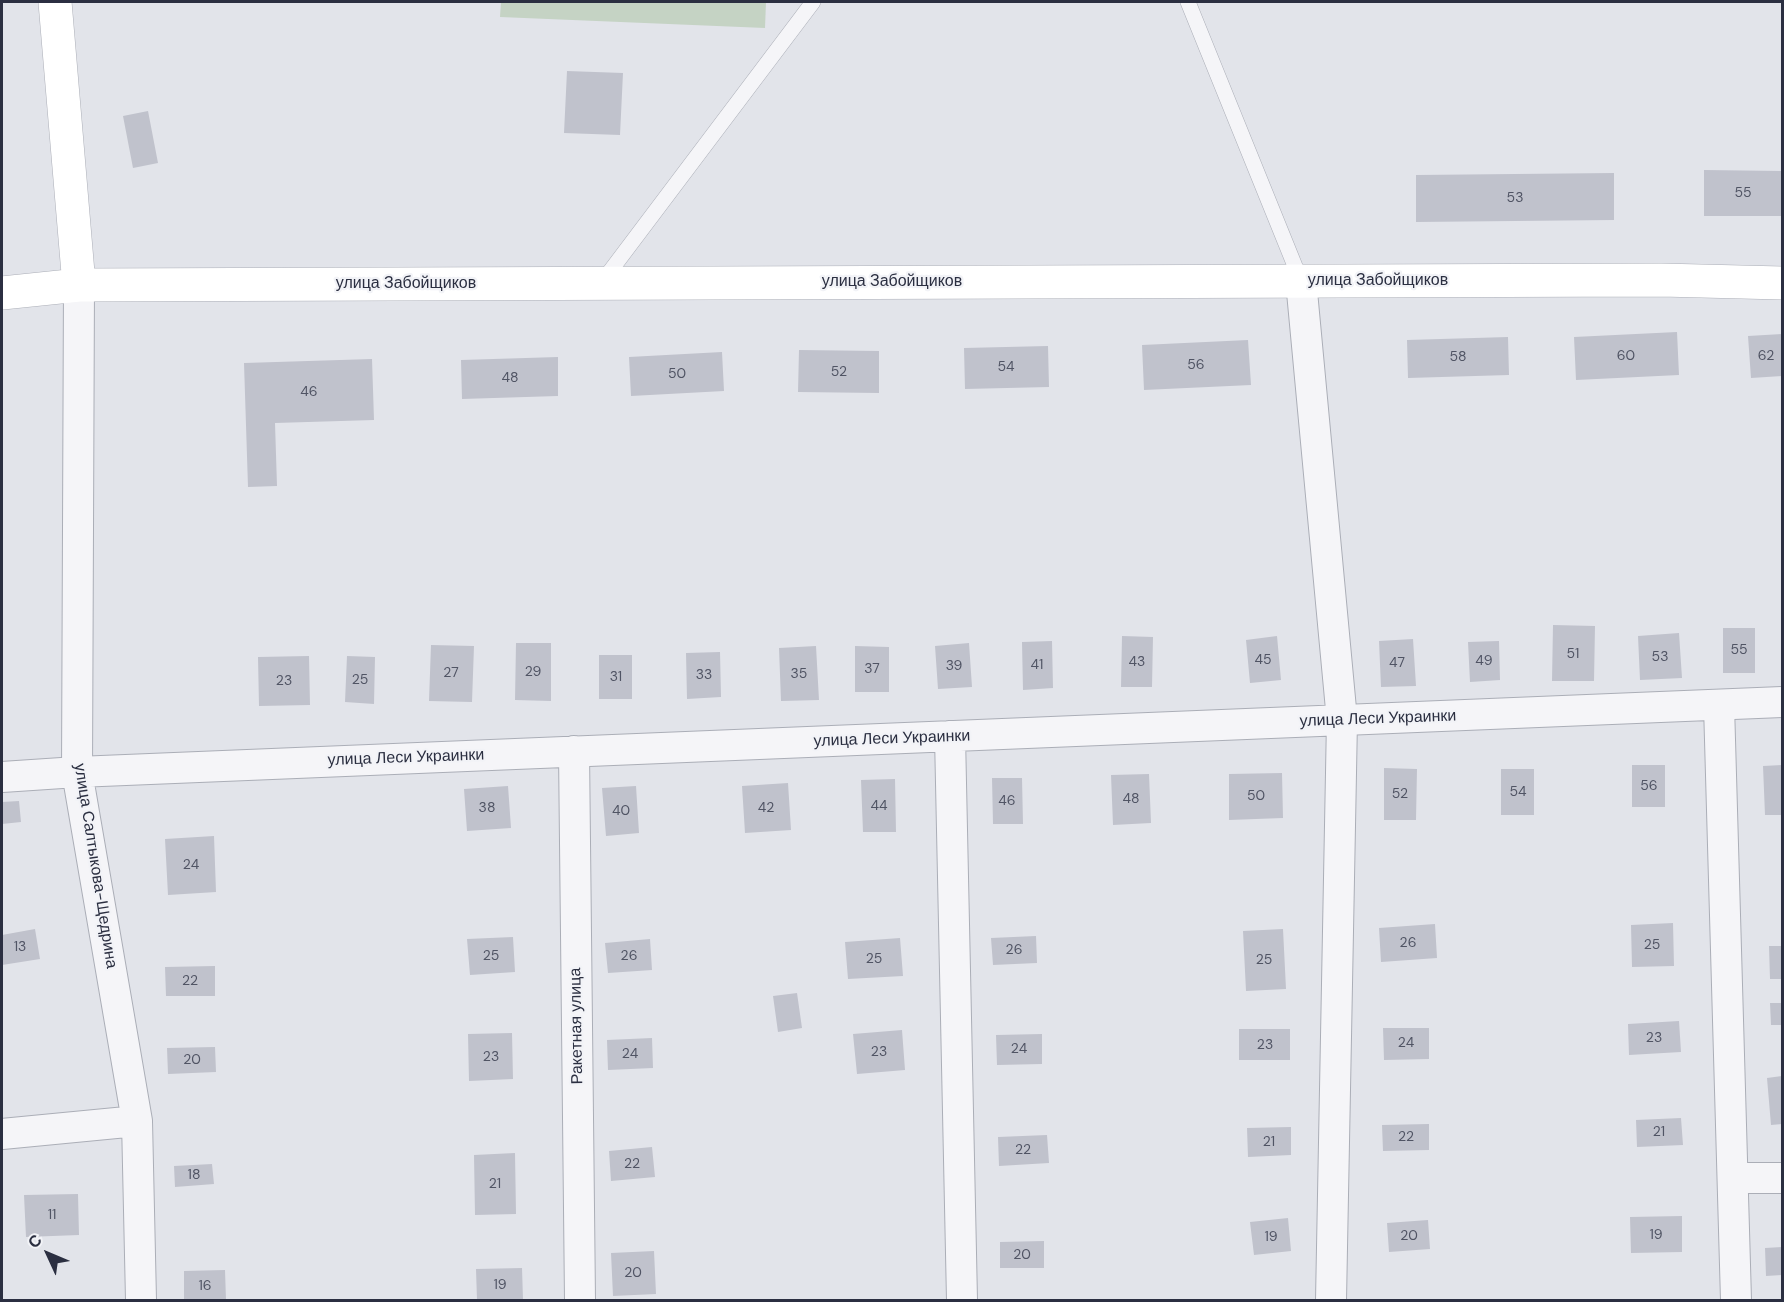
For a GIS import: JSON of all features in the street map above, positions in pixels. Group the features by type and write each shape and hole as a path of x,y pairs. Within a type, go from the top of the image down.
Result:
{"main road":[{"path":"55,2 79,285"},
{"name":"улица Забойщиков","path":"2,293 79,285 1661,280 1782,283"}],"street":[{"path":"1301,281 1342,720 1331,1300"},
{"name":"улица Салтыкова-Щедрина","path":"79,285 77,772 138,1121 141,1300"},
{"name":"улица Леси Украинки","path":"2,777 574,751 1782,702"},
{"path":"1719,705 1736,1300"},
{"path":"950,736 962,1300"},
{"name":"Ракетная улица","path":"574,751 580,1300"},
{"path":"2,1134 138,1121"},
{"path":"1733,1178 1782,1178"}],"lane":[{"path":"602,283 813,2"},
{"path":"1188,2 1301,281"}],"green space":[{"path":"501,2 766,2 765,28 500,17"}],"building":[{"path":"567,71 623,73 620,135 564,133"},
{"path":"148,111 158,163 133,168 123,116"},
{"path":"1704,170 1782,171 1782,216 1704,216"},
{"path":"1614,173 1614,220 1416,222 1416,175"},
{"path":"1677,332 1679,375 1576,380 1574,337"},
{"path":"1782,334 1782,376 1751,378 1748,336"},
{"path":"1508,337 1509,375 1408,378 1407,340"},
{"path":"1248,340 1251,385 1144,390 1142,345"},
{"path":"1048,346 1049,387 965,389 964,348"},
{"path":"799,350 879,351 879,393 798,392"},
{"path":"722,352 724,391 631,396 629,357"},
{"path":"558,357 558,396 462,399 461,360"},
{"path":"372,359 374,420 275,423 277,486 248,487 244,363"},
{"path":"1553,625 1595,626 1594,681 1552,681"},
{"path":"1723,628 1755,628 1755,673 1723,673"},
{"path":"1679,633 1682,678 1640,680 1638,636"},
{"path":"1122,636 1153,637 1152,687 1121,687"},
{"path":"1277,636 1281,680 1250,683 1246,640"},
{"path":"1413,639 1416,686 1381,687 1379,641"},
{"path":"1052,641 1053,688 1023,690 1022,642"},
{"path":"1499,641 1500,680 1470,682 1468,642"},
{"path":"516,643 551,643 551,701 515,700"},
{"path":"969,643 972,687 938,689 935,646"},
{"path":"431,645 474,646 472,702 429,701"},
{"path":"816,646 819,700 781,701 779,648"},
{"path":"855,646 889,647 889,692 855,692"},
{"path":"720,652 721,697 687,699 686,653"},
{"path":"599,655 632,655 632,699 599,699"},
{"path":"309,656 310,705 259,706 258,657"},
{"path":"347,656 375,657 374,704 345,702"},
{"path":"1632,765 1665,765 1665,807 1632,807"},
{"path":"1782,765 1782,815 1765,815 1763,766"},
{"path":"1384,768 1417,769 1416,820 1384,820"},
{"path":"1501,769 1534,769 1534,815 1501,815"},
{"path":"1282,773 1283,818 1229,820 1229,774"},
{"path":"1149,774 1151,823 1113,825 1111,775"},
{"path":"992,778 1022,778 1023,824 993,824"},
{"path":"895,779 896,832 863,832 861,780"},
{"path":"788,783 791,830 745,833 742,786"},
{"path":"508,786 511,828 467,831 464,789"},
{"path":"636,786 639,833 606,836 602,788"},
{"path":"19,801 21,822 2,824 2,802"},
{"path":"214,836 216,892 168,895 165,839"},
{"path":"1673,923 1674,966 1632,967 1631,925"},
{"path":"1435,924 1437,958 1381,962 1379,928"},
{"path":"35,929 40,959 2,965 2,935"},
{"path":"1283,929 1286,989 1246,991 1243,931"},
{"path":"1036,936 1037,963 993,965 991,938"},
{"path":"513,937 515,972 470,975 467,939"},
{"path":"900,938 903,976 848,979 845,942"},
{"path":"650,939 652,970 608,973 605,943"},
{"path":"1769,946 1782,946 1782,979 1770,979"},
{"path":"215,966 215,996 166,996 165,967"},
{"path":"797,993 802,1028 778,1032 773,996"},
{"path":"1770,1003 1782,1003 1782,1025 1771,1025"},
{"path":"1679,1021 1681,1052 1629,1055 1628,1024"},
{"path":"1383,1028 1429,1028 1429,1059 1384,1060"},
{"path":"1239,1029 1290,1029 1290,1060 1239,1060"},
{"path":"902,1030 905,1070 857,1074 853,1034"},
{"path":"512,1033 513,1079 469,1081 468,1034"},
{"path":"1042,1034 1042,1064 997,1065 996,1035"},
{"path":"652,1038 653,1068 608,1070 607,1040"},
{"path":"215,1047 216,1072 168,1074 167,1048"},
{"path":"1782,1076 1782,1124 1771,1125 1767,1078"},
{"path":"1681,1118 1683,1145 1637,1147 1636,1120"},
{"path":"1429,1124 1429,1150 1383,1151 1382,1125"},
{"path":"1291,1127 1291,1155 1248,1157 1247,1128"},
{"path":"1047,1135 1049,1163 999,1166 998,1137"},
{"path":"652,1147 655,1177 611,1181 609,1151"},
{"path":"515,1153 516,1214 475,1215 474,1155"},
{"path":"212,1164 214,1184 175,1187 174,1166"},
{"path":"78,1194 79,1235 26,1237 24,1195"},
{"path":"1682,1216 1682,1252 1631,1253 1630,1217"},
{"path":"1288,1218 1291,1251 1254,1255 1250,1222"},
{"path":"1428,1220 1430,1249 1389,1252 1387,1223"},
{"path":"1044,1241 1044,1268 1000,1268 1000,1242"},
{"path":"1782,1247 1782,1275 1766,1276 1765,1248"},
{"path":"654,1251 656,1294 613,1296 611,1253"},
{"path":"522,1268 523,1300 477,1300 476,1269"},
{"path":"225,1270 226,1300 184,1300 184,1271"}]}
